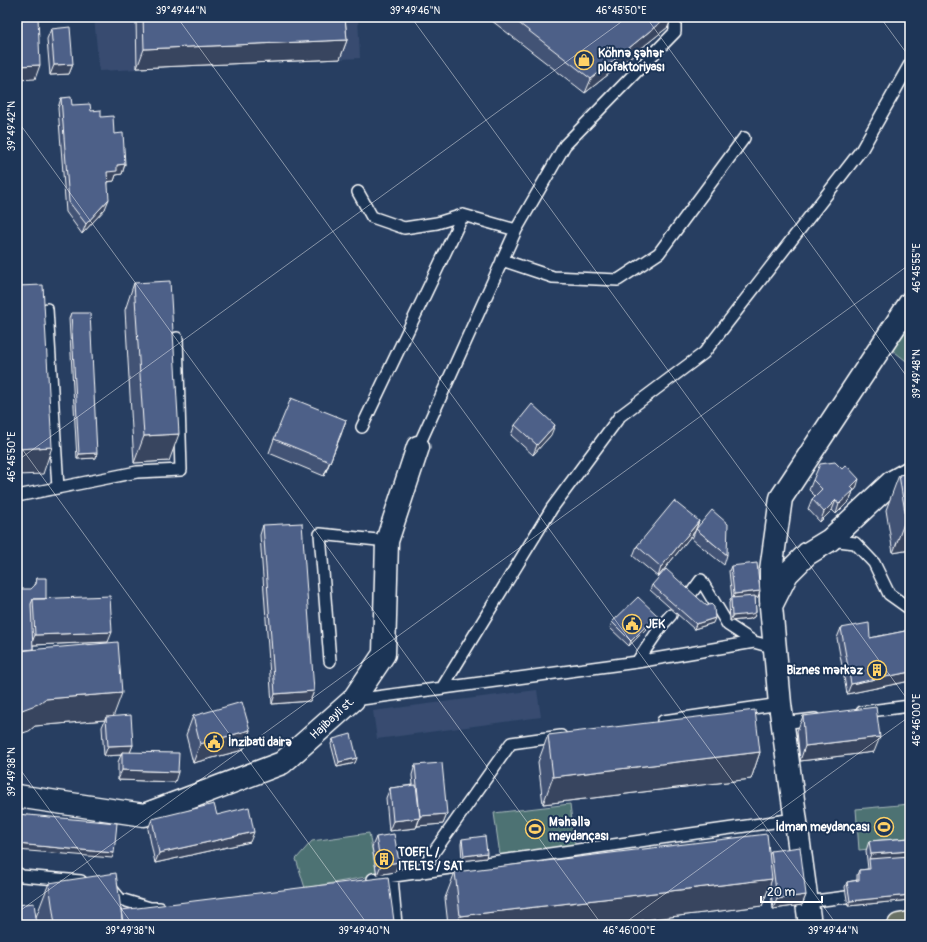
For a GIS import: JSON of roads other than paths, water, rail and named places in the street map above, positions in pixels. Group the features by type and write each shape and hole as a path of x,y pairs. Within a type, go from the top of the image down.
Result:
{"main road":[{"path":"899,925 910,924"}],"street":[{"path":"810,925 781,714 771,606 771,570 781,498 910,302"},
{"name":"Hajibayli st.","path":"17,796 144,815 282,763 353,700 384,654 387,541 418,447"},
{"path":"771,606 788,574 808,554 830,540 892,482 910,472"}],"lane":[{"path":"418,447 516,230 565,145 675,32 675,17"},
{"path":"442,688 552,508 620,416 704,353 862,149 910,64"},
{"path":"502,260 553,277 618,280 659,252 744,138"},
{"path":"358,192 372,217 404,228 437,223 463,215 516,230"},
{"path":"362,427 463,215"},
{"path":"47,309 58,488"},
{"path":"17,496 137,472 181,470 177,338"},
{"path":"330,662 320,534 387,541"},
{"path":"830,540 855,543 874,563 889,594 910,609"},
{"path":"690,595 701,580 728,625 754,642 775,648"},
{"path":"637,662 662,625 671,615"},
{"path":"353,700 637,662 754,642"},
{"path":"850,714 910,706"},
{"path":"648,723 781,714 827,717"},
{"path":"419,873 512,743 571,735"},
{"path":"365,880 795,819"},
{"path":"17,873 22,876 107,884 120,899 150,908 172,907"},
{"path":"392,877 396,925"},
{"path":"807,902 874,893"}],"place":[{"name":"Köhnə şəhər plofaktoriyası","path":"584,60"},
{"name":"JEK","path":"632,624"},
{"name":"Biznes mərkəz","path":"877,670"},
{"name":"İnzibati dairə","path":"214,742"},
{"name":"İdman meydançası","path":"884,827"},
{"name":"Məhəllə meydançası","path":"535,829"},
{"name":"TOEFL / ITELTS / SAT","path":"384,859"}]}
